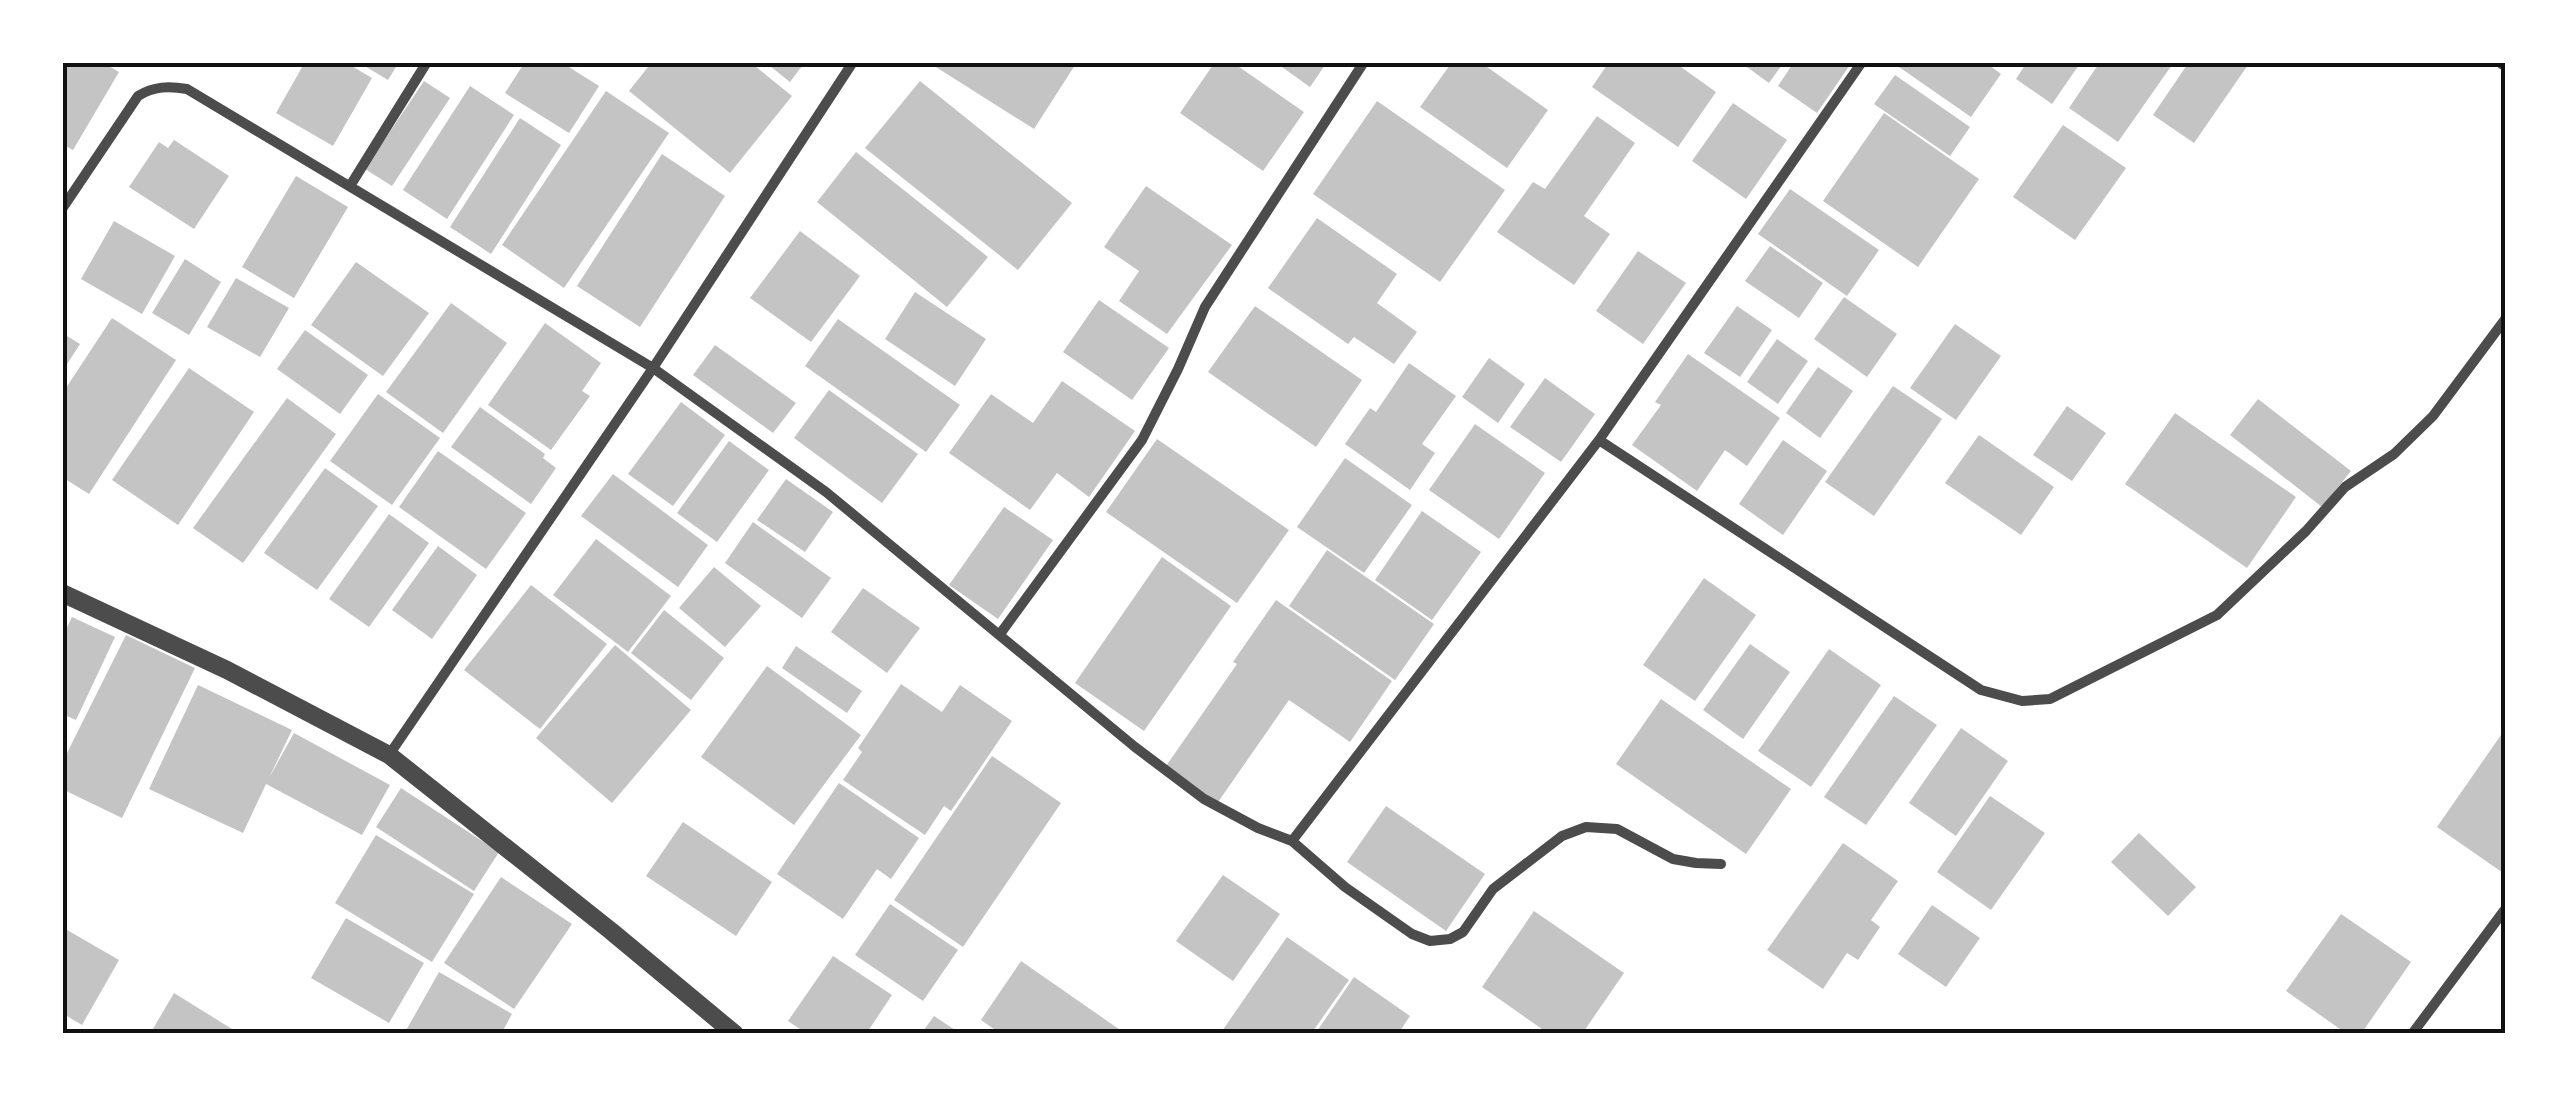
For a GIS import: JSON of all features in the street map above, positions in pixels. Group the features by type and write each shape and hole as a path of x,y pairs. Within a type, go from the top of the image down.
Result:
{"street":[{"path":"350,186 427,62"},
{"path":"389,755 653,368 853,62"},
{"path":"1000,634 1142,440 1205,307 1364,62"},
{"path":"1292,841 1598,440 1862,62"},
{"path":"2499,62 2506,67"},
{"path":"62,209 138,96 148,89 187,89 653,368 826,492 1204,800 1292,841 1358,896 1412,934 1430,941 1450,939 1462,932 1493,889 1562,836 1586,827 1617,829 1672,858 1721,864"},
{"path":"1598,440 1980,690 2022,701 2050,699 2217,615 2306,531 2345,487 2394,454 2433,416 2504,324"},
{"path":"62,594 227,670 389,755 735,1034"},
{"path":"2412,1034 2506,908"}],"building":[{"path":"62,62 102,62 119,72 73,150 62,144"},
{"path":"305,62 345,62 372,78 333,146 276,113"},
{"path":"358,62 399,62 388,80"},
{"path":"525,62 561,62 599,86 569,133 505,93"},
{"path":"652,62 750,62 792,96 730,173 629,91"},
{"path":"765,62 805,62 790,82"},
{"path":"928,62 1077,62 1034,129"},
{"path":"1215,62 1232,62 1304,112 1263,171 1180,113"},
{"path":"1275,62 1327,62 1310,87"},
{"path":"1452,62 1480,62 1548,110 1507,168 1420,107"},
{"path":"1609,62 1674,62 1716,92 1678,147 1592,87"},
{"path":"1740,62 1784,62 1769,83"},
{"path":"1794,62 1852,62 1817,113 1778,86"},
{"path":"1903,62 1985,62 2001,74 1971,117 1899,67"},
{"path":"2027,62 2081,62 2052,104 2016,79"},
{"path":"2100,62 2174,62 2118,142 2069,108"},
{"path":"2189,62 2250,62 2194,143 2153,115"},
{"path":"1895,75 1970,127 1950,156 1874,104"},
{"path":"424,81 450,98 392,186 365,169"},
{"path":"920,81 1072,203 1018,270 865,148"},
{"path":"470,86 514,115 447,219 403,190"},
{"path":"606,91 669,133 564,288 502,245"},
{"path":"1377,101 1505,190 1440,282 1313,194"},
{"path":"1733,103 1787,140 1746,199 1692,161"},
{"path":"1884,113 1979,179 1918,267 1823,201"},
{"path":"1597,116 1635,143 1584,216 1610,234 1574,285 1497,232 1533,182 1545,189"},
{"path":"520,118 561,145 491,254 450,227"},
{"path":"2063,125 2126,168 2075,240 2013,197"},
{"path":"174,140 229,176 194,229 129,187 159,142 168,148"},
{"path":"856,152 988,257 947,307 817,202"},
{"path":"662,154 725,196 640,327 577,286"},
{"path":"296,176 348,207 294,298 242,267"},
{"path":"1146,186 1232,245 1167,334 1119,301 1139,271 1104,247"},
{"path":"1790,189 1879,250 1847,296 1758,234"},
{"path":"1317,218 1397,274 1377,303 1417,332 1394,364 1354,337 1348,344 1268,288"},
{"path":"114,221 175,256 142,314 81,279"},
{"path":"800,231 860,276 811,342 750,298"},
{"path":"1770,246 1823,283 1799,318 1745,281"},
{"path":"1638,251 1686,283 1643,344 1596,311"},
{"path":"185,259 221,282 189,335 152,313"},
{"path":"356,262 429,313 383,376 311,325"},
{"path":"236,278 289,308 260,357 207,327"},
{"path":"915,292 986,339 955,386 885,339"},
{"path":"1844,297 1897,334 1867,377 1814,339"},
{"path":"1099,300 1169,348 1132,400 1063,352"},
{"path":"451,303 507,343 443,433 386,392"},
{"path":"1255,306 1362,380 1316,447 1208,372"},
{"path":"1737,306 1772,330 1740,377 1704,353"},
{"path":"112,318 176,360 89,494 62,477 62,394"},
{"path":"838,319 960,405 926,452 805,366"},
{"path":"545,323 601,363 582,391 590,396 551,450 488,405"},
{"path":"1955,324 2001,356 1956,420 1910,388"},
{"path":"305,330 368,375 340,414 277,369"},
{"path":"62,333 80,344 62,372"},
{"path":"1777,339 1808,361 1778,404 1747,382"},
{"path":"715,345 796,403 773,433 693,375"},
{"path":"1688,354 1780,418 1747,466 1725,450 1697,491 1632,445 1661,405 1655,402"},
{"path":"1489,358 1525,384 1498,423 1462,397"},
{"path":"1409,363 1456,396 1422,444 1435,453 1410,490 1345,444 1370,408 1376,412"},
{"path":"1818,367 1853,391 1820,438 1786,413"},
{"path":"189,368 254,412 178,525 112,480"},
{"path":"1545,378 1595,414 1561,462 1510,427"},
{"path":"1062,381 1135,431 1089,497 1057,473 1030,510 949,453 991,394 1033,423"},
{"path":"1893,386 1942,419 1874,516 1825,482"},
{"path":"829,390 918,454 882,503 794,438"},
{"path":"378,394 440,438 392,505 330,461"},
{"path":"287,398 336,434 243,563 193,528"},
{"path":"2258,399 2351,471 2322,507 2230,435"},
{"path":"681,402 725,435 673,506 628,474"},
{"path":"2067,406 2106,433 2072,481 2033,455"},
{"path":"480,407 545,454 543,458 556,468 531,504 451,447"},
{"path":"2175,413 2296,497 2247,568 2125,484"},
{"path":"1475,424 1545,473 1499,539 1429,490"},
{"path":"1979,435 2054,487 2021,535 1945,483"},
{"path":"1157,439 1289,530 1237,603 1106,512"},
{"path":"1783,440 1827,471 1783,535 1739,504"},
{"path":"729,441 769,470 717,542 677,513"},
{"path":"438,451 526,513 486,569 399,507"},
{"path":"1345,458 1412,505 1364,573 1297,527"},
{"path":"325,468 378,506 317,590 264,553"},
{"path":"613,474 708,545 678,587 581,516"},
{"path":"786,479 833,512 805,552 757,520"},
{"path":"1004,507 1053,540 998,619 949,585"},
{"path":"1422,511 1481,552 1432,620 1375,580"},
{"path":"389,514 429,543 369,627 329,599"},
{"path":"753,522 831,578 802,618 725,563"},
{"path":"596,539 671,596 628,652 553,595"},
{"path":"438,546 477,575 432,639 392,610"},
{"path":"1327,550 1434,624 1395,680 1289,606"},
{"path":"1162,557 1231,606 1144,731 1075,683"},
{"path":"714,567 761,606 725,647 679,608"},
{"path":"1704,578 1756,615 1695,701 1643,665"},
{"path":"531,585 607,644 540,729 464,670"},
{"path":"863,588 920,628 887,673 831,632"},
{"path":"1276,600 1392,681 1350,742 1289,700 1216,805 1164,769"},
{"path":"664,610 724,658 691,700 631,653"},
{"path":"72,617 115,637 76,720 62,714 62,638"},
{"path":"126,635 195,668 122,818 62,789 62,763"},
{"path":"1750,644 1790,672 1743,739 1703,710"},
{"path":"615,645 691,710 612,803 536,738"},
{"path":"796,646 862,691 847,713 782,668"},
{"path":"1829,649 1881,685 1811,787 1758,751"},
{"path":"767,666 861,735 794,825 701,757"},
{"path":"901,684 942,712 960,685 1012,721 951,811 944,806 925,835 843,780 862,752 858,748"},
{"path":"198,685 292,730 269,778 294,733 390,785 362,835 266,784 243,833 149,789"},
{"path":"1894,696 1937,725 1866,825 1824,797"},
{"path":"1661,699 1791,789 1746,854 1616,764"},
{"path":"1961,728 2008,761 1956,836 1909,803"},
{"path":"2501,735 2506,738 2506,875 2437,827"},
{"path":"992,756 1061,803 963,947 894,900"},
{"path":"839,783 919,838 891,879 877,869 843,919 777,874"},
{"path":"401,788 499,852 474,891 376,827"},
{"path":"1990,796 2045,833 1991,910 1937,872"},
{"path":"1386,806 1485,874 1446,931 1347,862"},
{"path":"683,822 772,882 736,936 646,876"},
{"path":"2139,833 2196,887 2168,916 2111,862"},
{"path":"376,835 474,894 432,962 335,903"},
{"path":"1843,843 1898,881 1871,920 1880,927 1858,960 1847,953 1823,989 1767,950"},
{"path":"1223,875 1280,914 1233,981 1176,941"},
{"path":"501,877 572,924 514,1009 444,963"},
{"path":"890,904 958,950 923,1001 855,955"},
{"path":"1932,905 1980,938 1946,987 1898,954"},
{"path":"1534,911 1624,973 1582,1034 1549,1034 1482,987"},
{"path":"2341,914 2411,962 2361,1034 2347,1034 2286,991"},
{"path":"346,918 424,963 389,1023 311,978"},
{"path":"62,927 119,960 82,1025 62,1013"},
{"path":"1287,937 1349,980 1311,1034 1220,1034"},
{"path":"833,956 892,995 866,1034 807,1034 788,1021"},
{"path":"1021,961 1126,1034 1001,1034 981,1020"},
{"path":"439,972 512,1014 501,1034 404,1034"},
{"path":"1354,977 1410,1016 1398,1034 1315,1034"},
{"path":"174,993 240,1034 150,1034"},
{"path":"934,1016 961,1034 921,1034"}]}
